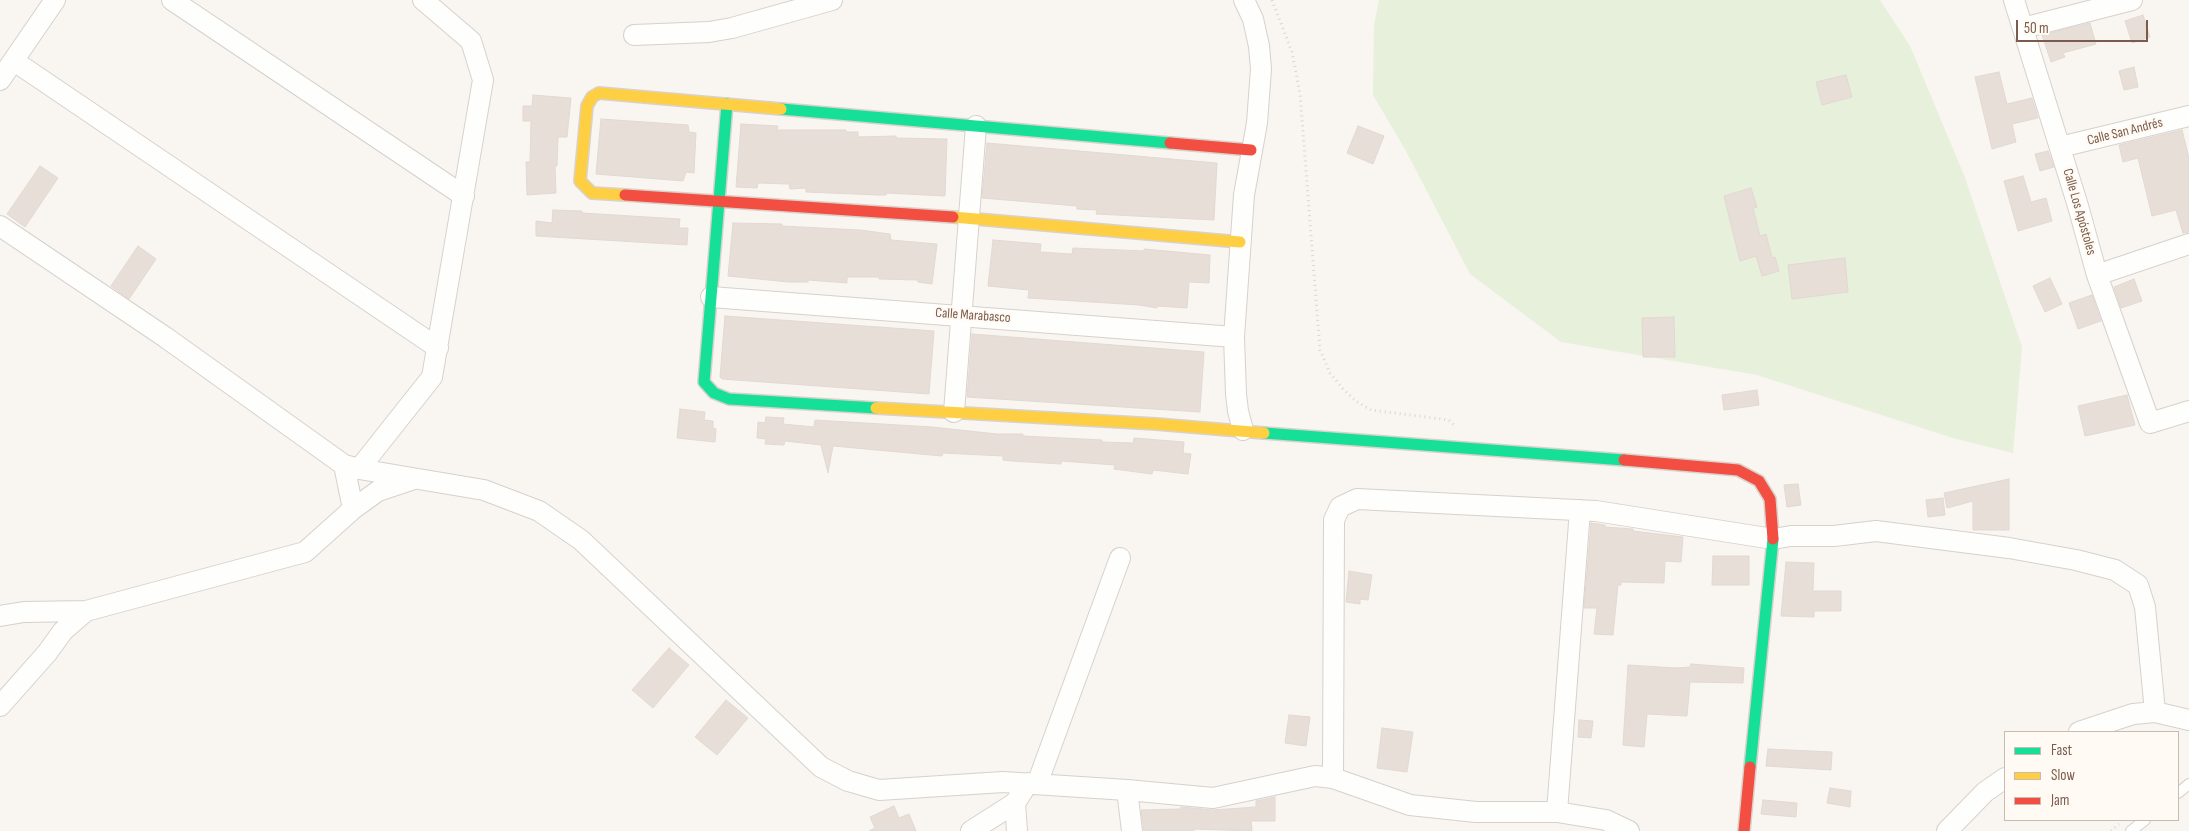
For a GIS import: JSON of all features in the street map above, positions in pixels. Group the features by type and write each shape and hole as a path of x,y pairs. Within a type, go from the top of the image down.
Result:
{"street":[{"path":"0,80 55,0"},
{"path":"172,0 464,196"},
{"path":"353,509 352,467 432,377 483,80 470,42 423,0"},
{"path":"634,35 709,32 732,28 832,0"},
{"path":"1243,430 1236,394 1234,337 1244,194 1257,124 1261,69 1255,28 1244,0"},
{"name":"Calle Los Apóstoles","path":"2014,0 2097,275 2150,423 2189,411"},
{"path":"2023,28 2132,0"},
{"path":"14,61 438,348"},
{"path":"1240,242 969,218 592,193 580,182 587,106 592,97 599,93 1251,150"},
{"path":"727,104 704,382 714,393 730,399 1243,430 1300,437 1467,450 1572,455 1738,470 1759,481 1770,500 1773,539 1744,831"},
{"name":"Calle San Andrés","path":"2060,148 2189,116"},
{"path":"954,412 976,126"},
{"path":"0,226 165,337 352,467 413,480 484,490 539,510 580,540 821,767 848,781 879,790 1003,782 1213,798 1315,776 1333,778 1410,805 1476,812 1557,812 1606,820 1629,831"},
{"path":"2097,275 2189,244"},
{"name":"Calle Marabasco","path":"711,297 1234,337"},
{"path":"0,616 24,612 86,611 305,552 353,509 378,491 413,480"},
{"path":"1333,778 1334,520 1340,507 1357,499 1580,510 1773,539 1791,536 1834,536 1876,531 2009,548 2076,560 2115,570 2138,585 2144,607 2155,712"},
{"path":"1557,812 1580,510"},
{"path":"971,831 1015,803 1032,783 1120,558"},
{"path":"0,706 47,653 63,631 86,611"},
{"path":"2082,731 2132,714 2155,712 2189,720"},
{"path":"1947,831 1985,792 2004,779"},
{"path":"1127,790 1132,831"},
{"path":"1015,803 1017,831"}],"lane":[{"path":"2179,792 2189,784"},
{"path":"2131,831 2144,821"}],"path":[{"path":"1272,0 1292,52 1300,94 1320,350 1330,373 1356,401 1371,410 1449,420 1465,437 1467,450"}],"green space":[{"path":"1379,0 1880,0 1910,46 1964,175 2022,347 2013,453 1953,438 1757,375 1561,342 1470,274 1406,151 1373,95 1374,25"}],"building":[{"path":"2143,15 2150,37 2132,43 2125,21"},
{"path":"2090,23 2096,44 2063,53 2065,57 2051,62 2042,35"},
{"path":"2134,67 2138,87 2124,90 2119,71"},
{"path":"1999,72 2007,104 2032,98 2038,118 2012,124 2016,142 1992,149 1975,77"},
{"path":"1846,75 1852,97 1822,105 1816,82"},
{"path":"533,95 571,98 567,137 558,137 557,166 555,166 556,193 527,195 526,162 530,162 531,121 523,121 523,106 532,106"},
{"path":"601,119 688,125 689,132 696,133 694,173 686,172 683,181 596,174"},
{"path":"741,124 778,126 777,130 846,130 846,132 858,132 858,137 896,136 896,138 947,139 945,196 806,192 806,188 790,189 789,184 758,183 757,188 736,187"},
{"path":"1358,126 1384,136 1373,164 1347,153"},
{"path":"2182,130 2189,158 2189,232 2183,233 2176,210 2152,216 2138,158 2123,162 2119,145"},
{"path":"987,143 1217,163 1214,220 1096,214 1097,210 1077,209 1077,206 982,198"},
{"path":"2048,151 2054,167 2040,171 2035,154"},
{"path":"40,166 58,178 25,227 7,214"},
{"path":"2023,176 2031,202 2046,198 2052,221 2018,231 2004,181"},
{"path":"1751,188 1757,207 1753,208 1760,236 1766,234 1772,258 1775,257 1779,271 1762,276 1756,256 1740,261 1724,196"},
{"path":"553,210 680,219 679,228 688,228 687,245 536,236 536,221 552,223"},
{"path":"733,223 782,224 782,226 860,230 890,234 891,240 937,244 932,284 918,282 918,280 879,279 879,277 847,277 847,283 808,280 808,282 789,282 728,276"},
{"path":"993,240 1041,244 1040,252 1072,254 1073,248 1144,251 1144,249 1210,255 1209,283 1189,282 1187,308 1157,306 1157,308 1139,305 1028,298 1029,290 988,286"},
{"path":"138,246 156,259 129,299 111,286"},
{"path":"1845,258 1848,292 1792,299 1788,265"},
{"path":"2050,278 2062,304 2045,312 2033,286"},
{"path":"2134,279 2142,301 2121,308 2114,287"},
{"path":"2092,295 2101,321 2078,329 2069,303"},
{"path":"725,316 934,331 929,394 722,379 720,377"},
{"path":"1674,317 1675,357 1643,357 1642,318"},
{"path":"972,334 1204,352 1200,412 967,397"},
{"path":"1757,390 1759,405 1724,410 1722,395"},
{"path":"2127,395 2135,425 2085,436 2078,406"},
{"path":"680,409 705,412 704,420 713,421 713,428 716,429 715,442 677,438"},
{"path":"766,417 784,418 783,424 814,427 815,420 932,427 997,434 1023,434 1023,436 1102,440 1102,442 1133,443 1134,438 1184,442 1183,453 1191,454 1188,474 1153,470 1152,474 1114,469 1115,465 1061,461 1061,464 1012,461 1003,460 1003,456 943,453 942,456 833,446 828,473 821,445 785,441 784,445 765,444 766,439 757,438 758,422 765,423"},
{"path":"2009,479 2009,530 1973,530 1973,501 1947,508 1944,493"},
{"path":"1798,484 1801,505 1787,507 1784,485"},
{"path":"1943,498 1945,515 1928,517 1926,500"},
{"path":"1591,523 1605,525 1605,527 1633,529 1633,531 1683,537 1681,562 1665,561 1664,583 1621,582 1621,585 1618,585 1613,635 1594,634 1597,608 1584,608"},
{"path":"1713,556 1749,556 1749,585 1712,585"},
{"path":"1786,562 1814,563 1813,591 1841,591 1841,611 1814,611 1814,617 1781,616"},
{"path":"1349,571 1372,575 1368,600 1360,599 1360,604 1346,602"},
{"path":"669,648 689,665 653,708 632,690"},
{"path":"1691,664 1744,668 1743,683 1690,682 1687,716 1647,714 1644,747 1623,745 1628,665 1675,668 1690,667"},
{"path":"726,700 748,718 717,755 695,737"},
{"path":"1289,715 1310,717 1306,746 1285,743"},
{"path":"1579,720 1593,721 1591,738 1578,737"},
{"path":"1382,728 1413,732 1407,772 1377,768"},
{"path":"1768,749 1832,752 1831,770 1766,766"},
{"path":"1830,788 1851,791 1850,807 1827,803"},
{"path":"1275,797 1275,821 1251,821 1252,831 1194,829 1194,831 1144,831 1141,810 1180,809 1181,807 1213,810 1256,807 1256,801"},
{"path":"1763,800 1797,803 1796,817 1761,814"},
{"path":"894,806 899,818 909,814 916,831 869,831 875,828 870,817"}],"traffic: fast":[{"path":"727,104 704,382 714,393 729,399 876,408"},
{"path":"781,109 1170,143"},
{"path":"1264,433 1624,460"},
{"path":"1750,767 1773,539"}],"traffic: slow":[{"path":"625,195 592,193 580,181 587,106 592,97 599,93 781,109"},
{"path":"953,217 1240,242"},
{"path":"876,408 1156,424 1264,433"}],"traffic: jam":[{"path":"1170,143 1251,150"},
{"path":"625,195 953,217"},
{"path":"1624,460 1738,470 1759,481 1770,499 1773,539"},
{"path":"1744,831 1750,767"}]}
